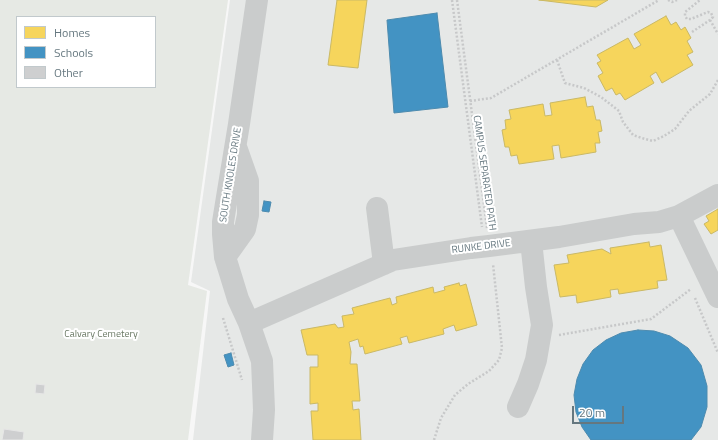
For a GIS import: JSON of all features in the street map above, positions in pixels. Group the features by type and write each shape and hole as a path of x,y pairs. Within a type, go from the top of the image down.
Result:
{"street":[{"name":"SOUTH KNOLES DRIVE","path":"249,323 238,299 225,257 245,229 248,215 248,181 235,146 257,0"},
{"name":"RUNKE DRIVE","path":"249,323 393,260 559,237 634,224 659,222 679,216 718,194"},
{"path":"377,208 384,264"},
{"path":"679,216 718,297"},
{"path":"518,407 536,360 542,325 531,241"},
{"path":"249,323 262,360 264,410 262,440"}],"path":[{"name":"CAMPUS SEPARATED PATH","path":"434,440 441,418 455,395 468,384 490,371 499,360 502,348 493,267 489,246 482,228 452,0"},
{"path":"457,0 489,246"},
{"path":"470,101 491,98 659,0"},
{"path":"668,0 672,2 677,0"},
{"path":"692,32 710,20 713,16 708,12 691,19 688,19 685,16 685,12 700,0"},
{"path":"710,20 718,34"},
{"path":"557,60 565,83 584,88 601,97 619,111 623,122 633,135 653,141 675,129 689,111 710,94 718,80"},
{"path":"540,338 651,320 691,289"}],"shaded area":[{"path":"230,0 718,0 718,440 193,440 210,291 191,282"}],"green space":[{"name":"Calvary Cemetery","path":"0,0 228,0 188,285 207,291 188,440 0,440"}],"building: Homes":[{"path":"337,0 367,0 358,68 328,65"},
{"path":"539,0 608,0 596,7"},
{"path":"666,16 671,25 676,22 681,30 685,27 691,38 687,41 693,52 687,55 693,65 662,83 656,72 650,76 654,83 625,100 620,93 616,95 612,88 606,91 598,76 603,73 597,63 601,61 597,55 628,38 634,49 641,45 634,34"},
{"path":"585,97 587,107 593,106 596,120 600,120 602,131 598,132 600,143 595,143 596,152 561,158 559,145 552,146 554,159 519,164 517,155 511,156 509,147 505,147 502,130 506,129 505,120 511,119 509,110 543,104 545,116 552,115 550,103"},
{"path":"718,209 718,230 711,234 704,224 709,221 706,216"},
{"path":"649,242 650,247 661,245 667,280 657,281 658,288 619,294 618,289 610,290 611,297 577,303 576,295 560,297 554,265 569,263 567,255 602,249 611,254 610,248"},
{"path":"459,283 460,286 466,284 477,325 456,331 454,325 443,329 444,334 409,343 407,336 400,338 402,344 365,354 363,346 360,347 358,339 349,342 351,352 350,364 357,364 360,401 352,401 353,410 359,409 361,440 313,440 311,411 318,411 318,403 310,404 310,367 318,367 318,355 307,355 301,330 335,324 338,328 344,327 342,316 354,314 352,308 390,298 392,305 397,303 396,297 433,287 434,293 445,290 444,287"}],"building: Schools":[{"path":"437,13 448,107 394,113 387,20"},
{"path":"264,201 271,202 269,212 262,211"},
{"path":"638,330 654,331 670,336 688,348 701,365 707,386 707,407 701,427 691,440 591,440 582,427 576,412 574,395 577,379 583,364 593,350 606,340 621,333"},
{"path":"231,353 234,365 228,367 224,355"}],"building: Other":[{"path":"36,384 45,385 44,394 35,393"},
{"path":"4,429 24,432 23,440 2,440"}]}
